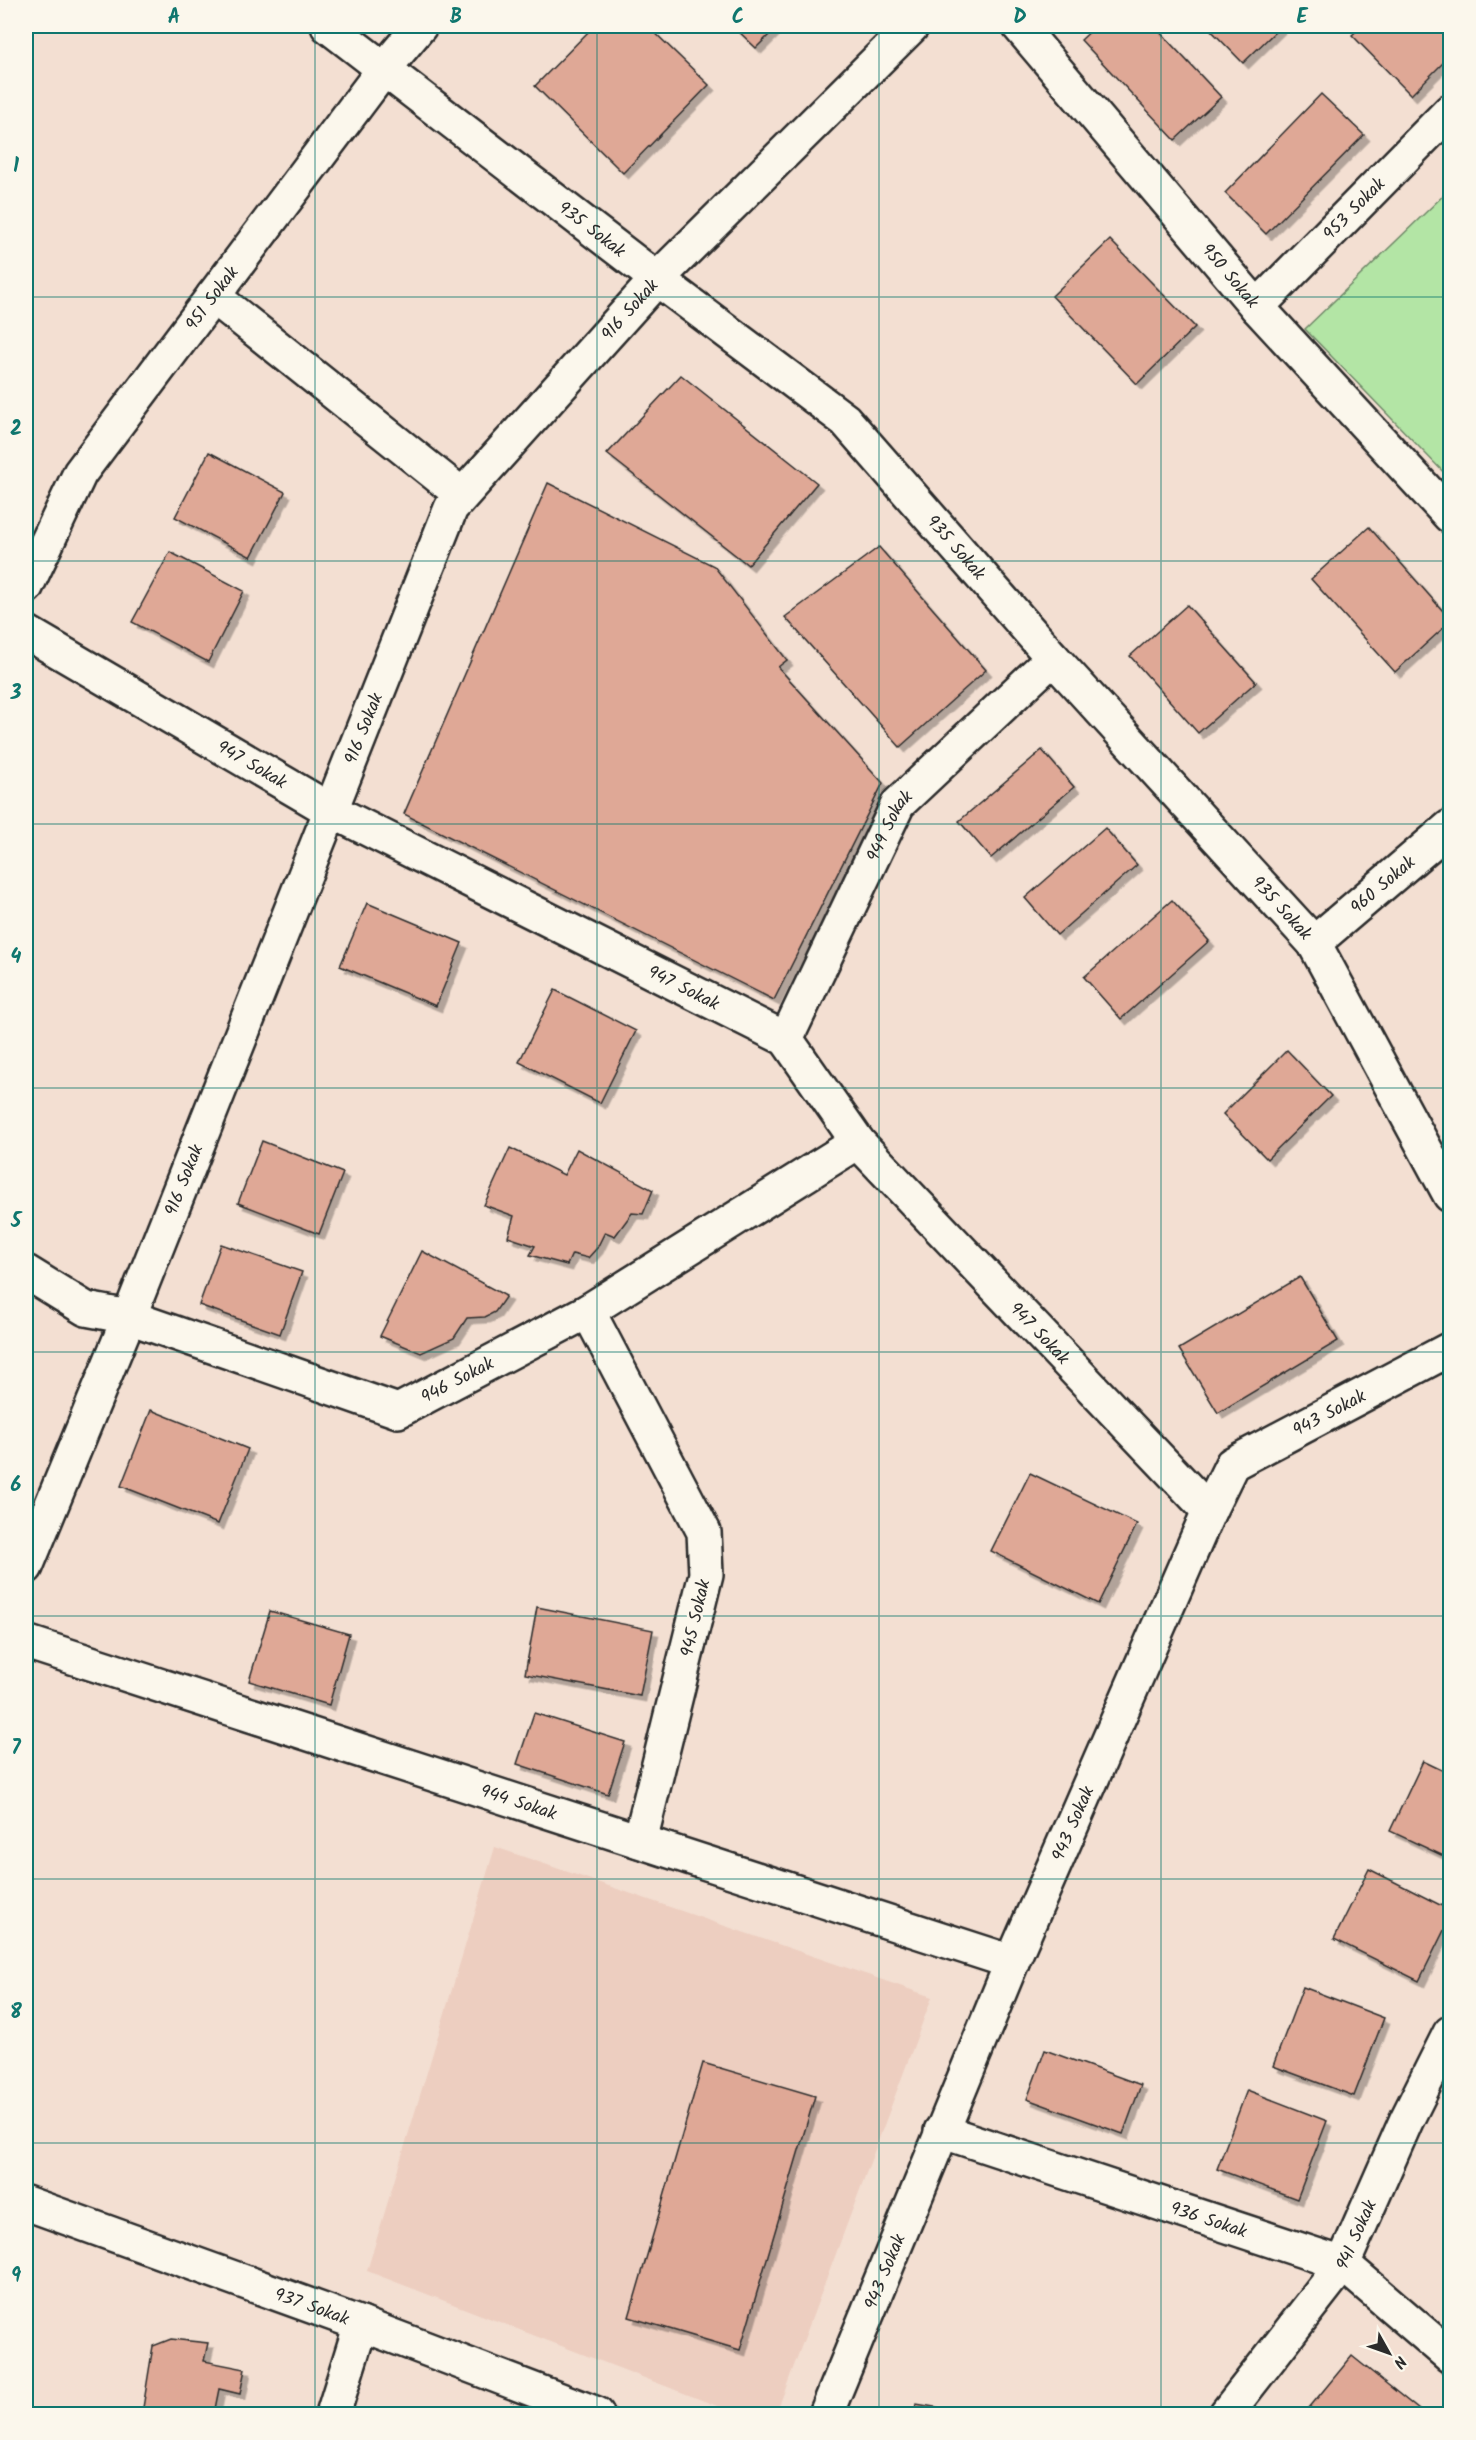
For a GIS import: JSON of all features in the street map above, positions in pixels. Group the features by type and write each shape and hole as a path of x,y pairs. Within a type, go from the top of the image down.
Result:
{"street":[{"name":"935 Sokak","path":"328,26 657,279 845,420 1053,658 1314,943 1450,1195"},
{"name":"951 Sokak","path":"26,586 80,473 384,69 420,26"},
{"name":"916 Sokak","path":"26,1567 129,1317 451,508 657,279 912,26"},
{"name":"950 Sokak","path":"1020,26 1257,307 1450,516"},
{"name":"953 Sokak","path":"1257,307 1450,111"},
{"path":"213,296 462,495"},
{"name":"947 Sokak","path":"26,632 330,810 786,1039 858,1142 1209,1511"},
{"name":"949 Sokak","path":"786,1039 898,804 1053,658"},
{"name":"960 Sokak","path":"1314,943 1450,827"},
{"name":"946 Sokak","path":"26,1272 86,1309 129,1317 398,1411 588,1311 858,1142"},
{"name":"945 Sokak","path":"588,1311 704,1532 706,1574 640,1840"},
{"name":"943 Sokak","path":"826,2415 1012,1962 1209,1511 1232,1464 1450,1349"},
{"name":"944 Sokak","path":"26,1642 1012,1962"},
{"name":"941 Sokak","path":"1226,2415 1342,2264 1406,2121 1450,2033"},
{"name":"936 Sokak","path":"941,2131 1342,2264 1450,2356"},
{"name":"937 Sokak","path":"26,2203 361,2324 597,2415"},
{"path":"333,2415 361,2324"}],"shaded area":[{"path":"495,1847 932,1997 776,2414 738,2414 367,2271"}],"green space":[{"path":"1450,189 1450,479 1305,329"}],"building":[{"path":"594,26 648,26 709,85 623,173 535,86"},
{"path":"733,26 778,26 756,48"},
{"path":"1096,26 1154,26 1221,97 1175,140 1081,40"},
{"path":"1207,26 1281,26 1243,63"},
{"path":"1362,26 1450,26 1450,56 1411,95 1352,35"},
{"path":"1321,94 1364,135 1266,234 1225,193"},
{"path":"1110,240 1195,327 1137,384 1052,296"},
{"path":"681,375 817,483 748,565 607,454"},
{"path":"209,452 285,492 251,557 175,517"},
{"path":"548,483 714,566 787,660 778,667 883,783 774,1000 404,814"},
{"path":"1369,527 1450,619 1450,622 1395,672 1311,579"},
{"path":"879,547 986,670 900,747 785,617"},
{"path":"170,552 244,591 208,662 132,622"},
{"path":"1187,605 1256,682 1198,733 1130,656"},
{"path":"1042,750 1074,787 991,858 959,821"},
{"path":"1105,828 1137,865 1057,935 1025,898"},
{"path":"1172,900 1209,941 1121,1019 1084,977"},
{"path":"367,903 462,943 436,1006 340,966"},
{"path":"555,990 636,1031 600,1103 519,1062"},
{"path":"1287,1050 1331,1096 1267,1159 1223,1114"},
{"path":"262,1141 343,1173 319,1234 238,1203"},
{"path":"510,1148 564,1175 577,1149 653,1190 643,1214 632,1213 615,1236 605,1232 597,1248 588,1258 572,1254 567,1265 530,1255 535,1246 508,1237 514,1216 484,1205"},
{"path":"221,1244 302,1272 280,1334 199,1305"},
{"path":"422,1251 506,1296 495,1312 485,1317 467,1318 454,1338 421,1353 380,1336"},
{"path":"1300,1277 1338,1341 1218,1413 1179,1349"},
{"path":"151,1410 248,1449 218,1524 121,1486"},
{"path":"1030,1473 1137,1524 1098,1604 991,1551"},
{"path":"537,1607 653,1630 640,1696 525,1674"},
{"path":"270,1611 349,1634 329,1705 249,1681"},
{"path":"534,1713 625,1742 608,1794 517,1764"},
{"path":"1423,1761 1450,1774 1450,1859 1390,1831"},
{"path":"1369,1869 1450,1910 1450,1918 1419,1981 1334,1939"},
{"path":"1303,1987 1384,2018 1354,2096 1273,2066"},
{"path":"1045,2050 1141,2085 1123,2134 1027,2099"},
{"path":"703,2063 815,2096 740,2350 629,2317"},
{"path":"1247,2090 1327,2121 1297,2199 1217,2169"},
{"path":"171,2339 208,2343 204,2361 245,2369 240,2394 219,2389 214,2414 142,2414 153,2346"},
{"path":"1352,2356 1424,2414 1304,2414"},
{"path":"916,2404 977,2414 914,2414"}]}
